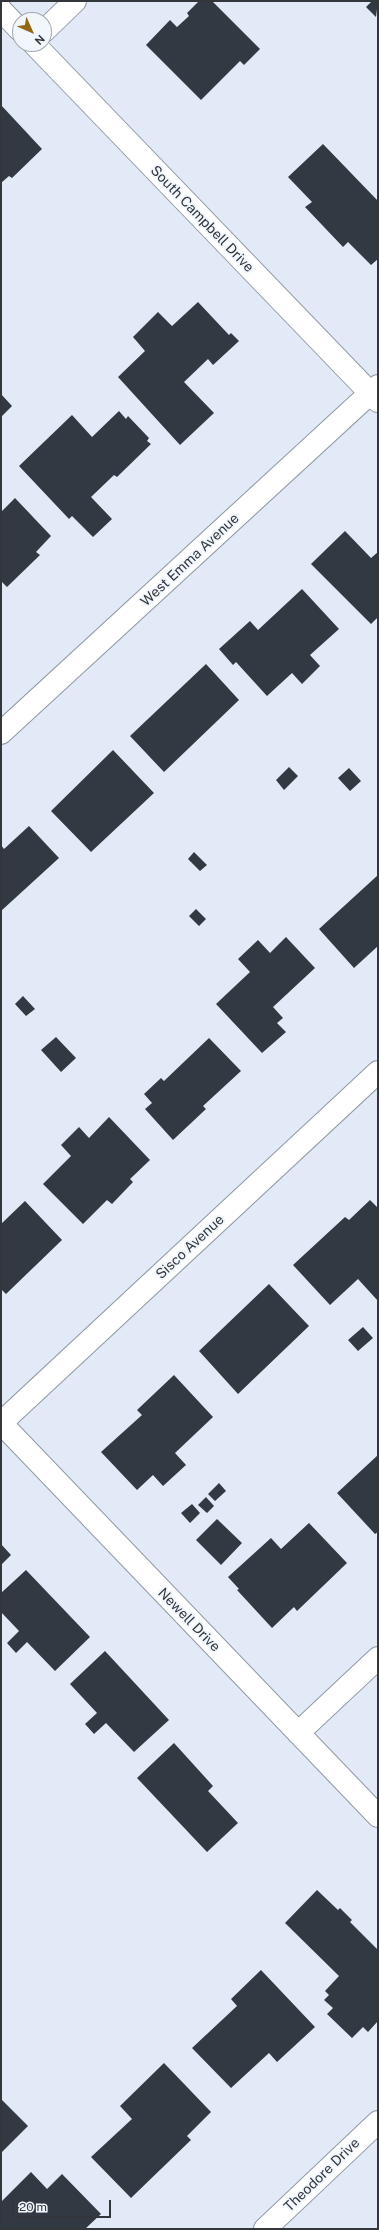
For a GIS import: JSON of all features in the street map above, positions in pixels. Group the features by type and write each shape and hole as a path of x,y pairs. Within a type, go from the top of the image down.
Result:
{"street":[{"path":"52,23 75,1"},
{"path":"1,10 12,22"},
{"name":"South Campbell Drive","path":"42,52 376,393"},
{"name":"West Emma Avenue","path":"1,733 376,393"},
{"name":"Sisco Avenue","path":"1,1423 378,1072"},
{"name":"Newell Drive","path":"1,1423 378,1816"},
{"path":"298,1733 378,1658"},
{"name":"Theodore Drive","path":"265,2229 378,2122"}],"building":[{"path":"199,1 212,1 260,49 244,65 240,61 201,100 146,45 170,20 177,27 189,16 187,13"},
{"path":"372,1 378,1 376,17 366,7"},
{"path":"1,105 42,149 12,178 9,176 1,183"},
{"path":"323,144 378,201 378,259 371,265 348,242 343,247 305,207 312,202 288,177"},
{"path":"198,302 229,335 231,333 239,341 213,365 208,359 184,382 214,413 180,445 118,377 145,351 133,337 158,312 172,326"},
{"path":"1,394 12,406 1,417"},
{"path":"119,411 126,419 128,416 149,438 147,441 151,444 117,477 114,475 91,497 112,519 93,537 72,516 69,519 19,466 72,415 92,437"},
{"path":"15,498 51,536 36,552 40,555 7,587 2,582 1,583 1,512"},
{"path":"345,531 371,558 378,552 378,617 371,624 311,564"},
{"path":"302,589 339,629 310,655 320,666 302,684 292,673 267,696 236,662 233,665 219,649 250,621 258,630"},
{"path":"206,664 239,700 164,772 130,736"},
{"path":"113,750 154,793 91,852 51,811"},
{"path":"289,767 298,776 284,790 276,780"},
{"path":"349,768 361,781 350,791 338,778"},
{"path":"29,826 59,858 1,911 1,845 4,849"},
{"path":"194,852 207,865 200,871 188,859"},
{"path":"378,875 378,946 354,968 319,929"},
{"path":"196,909 206,919 199,926 189,916"},
{"path":"286,937 315,968 273,1007 283,1018 277,1023 286,1032 262,1053 216,1004 250,972 238,959 258,940 270,953"},
{"path":"23,996 35,1009 26,1016 15,1004"},
{"path":"56,1037 76,1058 61,1072 41,1050"},
{"path":"209,1038 241,1071 203,1106 206,1109 173,1140 145,1109 152,1103 144,1094 161,1078 164,1081"},
{"path":"109,1117 150,1160 130,1179 133,1182 112,1204 107,1200 83,1224 43,1184 71,1156 61,1145 79,1127 89,1138"},
{"path":"370,1200 378,1208 378,1301 358,1279 330,1305 293,1265 345,1217 349,1220"},
{"path":"25,1201 62,1240 6,1294 1,1289 1,1224"},
{"path":"269,1284 309,1326 238,1394 199,1351"},
{"path":"363,1327 373,1338 358,1351 348,1340"},
{"path":"174,1375 213,1417 175,1453 186,1465 163,1486 153,1475 137,1490 101,1452 142,1415 137,1410"},
{"path":"378,1455 378,1532 375,1534 337,1493"},
{"path":"219,1483 226,1491 215,1501 208,1494"},
{"path":"206,1497 214,1506 207,1513 198,1505"},
{"path":"192,1504 200,1513 190,1523 181,1513"},
{"path":"217,1519 242,1543 221,1565 196,1540"},
{"path":"309,1523 347,1563 297,1611 294,1607 272,1628 237,1590 239,1589 228,1577 271,1538 281,1549"},
{"path":"1,1544 11,1555 1,1565"},
{"path":"26,1570 90,1637 55,1671 27,1642 16,1653 7,1643 19,1631 1,1612 1,1593"},
{"path":"105,1651 169,1720 134,1752 106,1723 94,1734 85,1724 97,1713 70,1684"},
{"path":"174,1743 213,1786 208,1791 238,1823 207,1852 137,1778"},
{"path":"317,1890 338,1910 340,1908 352,1920 350,1922 378,1950 378,2021 368,2032 363,2027 352,2038 327,2014 333,2008 324,2000 329,1995 325,1991 339,1976 285,1923"},
{"path":"261,1970 315,2027 277,2062 269,2053 231,2088 192,2048 237,2006 231,1999"},
{"path":"164,2063 211,2112 187,2136 191,2140 131,2198 91,2157 132,2119 120,2106"},
{"path":"1,2099 28,2126 2,2152 1,2151"},
{"path":"31,2172 47,2189 62,2174 101,2214 85,2229 1,2229 1,2202"}]}
